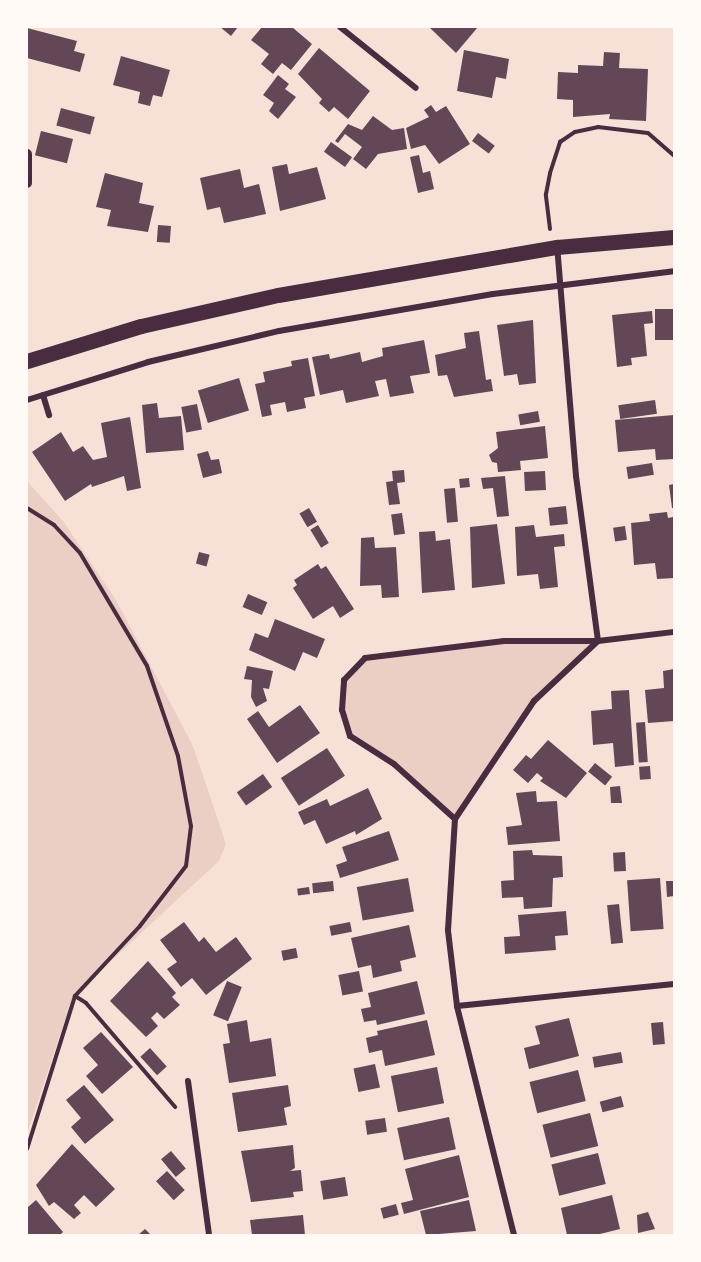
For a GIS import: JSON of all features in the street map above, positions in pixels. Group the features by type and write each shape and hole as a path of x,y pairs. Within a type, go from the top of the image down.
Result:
{"main road":[{"path":"27,361 141,326 278,295 555,247 674,237"}],"street":[{"path":"340,27 416,88"},
{"path":"27,154 27,183"},
{"path":"555,247 561,284 576,476 598,641"},
{"path":"27,400 148,362 279,331 561,284 674,271"},
{"path":"43,395 49,415"},
{"path":"455,819 394,764 350,736 342,710 344,680 365,658 390,652 504,641 598,641 674,632"},
{"path":"514,1235 457,1006 447,930 455,819 534,701 598,641"},
{"path":"457,1006 674,984"},
{"path":"188,1081 209,1235"}],"path":[{"path":"555,247 546,194 560,142 575,132 621,128 648,134 674,156"},
{"path":"27,508 54,525 80,553 115,608 147,666 166,712 188,798 190,851 186,866 140,926 75,996 27,1149"},
{"path":"75,996 86,1003 176,1108 193,1114"}],"shaded area":[{"path":"27,481 63,521 116,600 193,746 226,844 219,861 73,996 27,1134"},
{"path":"503,641 598,641 534,701 455,819 394,764 350,736 342,710 344,680 365,658"}],"building":[{"path":"220,27 238,27 231,36"},
{"path":"262,27 292,27 312,44 291,70 282,63 273,74 261,64 269,54 251,40"},
{"path":"429,27 478,27 456,53"},
{"path":"27,28 77,41 74,51 85,54 80,72 27,58"},
{"path":"319,48 370,91 348,119 334,107 329,112 319,103 322,99 298,74"},
{"path":"464,50 509,59 506,79 496,77 492,98 457,91"},
{"path":"604,52 620,53 619,68 648,69 646,121 609,119 610,114 573,117 573,100 557,99 558,72 578,73 578,65 603,66"},
{"path":"121,56 170,70 162,97 153,95 150,106 138,103 140,92 113,85"},
{"path":"278,75 289,84 285,89 296,97 278,119 269,111 274,103 263,95"},
{"path":"431,105 436,112 446,106 470,144 439,164 425,145 411,149 406,128 429,117 424,110"},
{"path":"61,108 95,117 90,134 56,125"},
{"path":"373,116 392,130 404,128 407,149 378,154 366,169 353,159 362,147 345,134 338,143 335,141 348,124 362,130"},
{"path":"41,131 73,139 67,163 35,155"},
{"path":"478,133 495,146 489,154 472,141"},
{"path":"331,142 352,157 345,167 324,152"},
{"path":"419,155 423,173 430,171 434,189 418,193 410,157"},
{"path":"287,164 289,174 317,167 326,199 280,211 272,167"},
{"path":"240,169 244,188 259,184 266,214 224,223 220,207 207,210 200,178"},
{"path":"105,173 143,183 139,203 154,206 148,232 107,226 111,210 96,207"},
{"path":"158,225 171,226 170,243 157,242"},
{"path":"655,309 674,309 674,340 655,340"},
{"path":"652,311 653,323 644,324 647,356 631,358 632,365 617,367 612,315"},
{"path":"533,320 536,383 519,385 517,374 504,376 497,325"},
{"path":"479,331 486,380 491,379 493,391 454,397 447,375 438,376 435,355 466,348 464,333"},
{"path":"424,340 430,373 410,376 414,393 390,397 386,379 375,381 379,396 346,403 343,390 320,395 312,357 329,354 330,359 360,352 362,362 383,356 382,348"},
{"path":"308,358 315,396 304,398 306,408 287,412 285,402 270,405 272,415 262,417 255,384 265,382 263,372 292,366 291,361"},
{"path":"239,378 249,411 208,423 198,391"},
{"path":"655,400 657,414 620,419 618,405"},
{"path":"157,403 159,418 181,416 184,450 146,453 142,405"},
{"path":"197,404 202,430 186,433 181,407"},
{"path":"538,411 540,422 520,425 518,414"},
{"path":"674,415 674,459 656,460 655,449 618,452 615,420"},
{"path":"130,417 141,488 127,491 124,476 92,487 91,484 65,501 32,452 61,432 73,452 83,446 93,460 107,457 101,423"},
{"path":"545,426 548,458 520,461 521,470 498,472 497,463 492,462 489,455 498,448 496,432"},
{"path":"208,451 211,460 219,459 222,473 203,478 197,454"},
{"path":"652,463 654,475 628,479 626,467"},
{"path":"404,470 405,482 397,483 400,504 389,505 386,482 393,481 392,471"},
{"path":"545,471 546,490 525,491 524,472"},
{"path":"505,476 509,516 497,517 493,488 483,489 481,478"},
{"path":"469,478 470,487 460,488 459,479"},
{"path":"674,484 674,508 672,508 669,485"},
{"path":"455,488 458,522 447,523 444,489"},
{"path":"566,506 568,524 550,526 548,508"},
{"path":"309,508 317,522 307,527 299,514"},
{"path":"667,512 668,518 673,517 674,578 657,579 655,563 634,565 631,523 650,521 649,514"},
{"path":"402,513 405,534 394,535 391,515"},
{"path":"497,524 505,584 472,588 470,527"},
{"path":"318,525 329,543 321,548 310,530"},
{"path":"534,525 536,537 564,534 565,546 554,547 558,587 540,589 538,574 517,576 515,527"},
{"path":"625,526 627,540 615,542 613,528"},
{"path":"435,531 436,541 450,539 455,590 422,593 419,532"},
{"path":"374,537 375,548 396,547 399,597 382,598 381,585 360,586 361,538"},
{"path":"199,552 210,555 207,566 196,564"},
{"path":"318,564 321,569 326,566 354,609 340,618 333,606 313,619 293,588 297,585 294,580"},
{"path":"248,594 267,602 262,615 243,607"},
{"path":"275,619 325,639 317,658 303,652 295,671 249,650 255,633 268,638"},
{"path":"247,666 273,671 269,689 263,688 267,701 256,707 251,697 252,680 244,679"},
{"path":"674,669 674,721 648,723 645,690 664,688 663,671"},
{"path":"629,690 634,765 615,767 613,743 593,745 591,711 612,709 611,691"},
{"path":"300,705 320,733 277,763 247,719 258,711 269,727"},
{"path":"645,722 648,762 639,763 636,723"},
{"path":"548,740 587,773 566,798 540,781 543,778 537,773 528,783 513,770 526,755 531,759"},
{"path":"327,748 345,776 299,806 281,778"},
{"path":"595,763 612,777 605,785 588,772"},
{"path":"650,766 651,779 640,780 639,767"},
{"path":"263,774 272,787 246,805 237,792"},
{"path":"620,786 622,803 611,803 610,787"},
{"path":"368,788 382,819 356,835 355,831 326,844 315,820 304,825 298,812 327,799 330,806"},
{"path":"536,791 537,802 557,801 560,841 508,845 506,827 522,825 516,793"},
{"path":"389,831 399,860 340,878 336,865 347,861 342,847"},
{"path":"532,850 533,855 562,856 563,877 553,878 552,907 524,909 523,897 502,898 501,881 514,880 513,851"},
{"path":"625,852 626,871 614,872 613,853"},
{"path":"408,878 414,911 363,921 357,887"},
{"path":"660,878 664,929 631,931 627,880"},
{"path":"333,881 334,891 313,893 312,883"},
{"path":"666,881 674,881 674,896 667,897"},
{"path":"309,887 310,894 298,896 297,889"},
{"path":"619,904 623,943 611,944 607,905"},
{"path":"566,911 568,935 555,936 556,950 505,954 504,937 520,936 518,915"},
{"path":"184,922 199,942 204,937 216,952 236,937 252,959 206,995 192,978 181,987 167,969 177,962 160,940"},
{"path":"350,922 352,932 331,936 329,926"},
{"path":"409,925 416,957 400,961 402,971 373,978 371,965 358,968 351,938"},
{"path":"296,948 298,958 283,961 281,951"},
{"path":"148,961 176,993 172,997 180,1005 164,1019 157,1012 151,1018 158,1026 146,1037 110,1001"},
{"path":"359,971 363,992 342,996 338,975"},
{"path":"227,981 242,987 228,1021 213,1015"},
{"path":"417,981 425,1014 377,1025 376,1020 364,1022 361,1009 371,1007 368,993"},
{"path":"569,1018 579,1056 529,1069 524,1048 540,1044 535,1026"},
{"path":"247,1020 250,1042 271,1038 276,1076 229,1083 223,1044 230,1043 227,1024"},
{"path":"427,1020 435,1055 385,1066 382,1050 369,1053 366,1038 378,1035 377,1031"},
{"path":"663,1022 665,1044 653,1045 651,1023"},
{"path":"101,1032 133,1067 102,1094 86,1076 98,1065 83,1048"},
{"path":"150,1048 167,1067 157,1075 140,1057"},
{"path":"621,1052 623,1063 594,1068 592,1057"},
{"path":"375,1064 380,1087 358,1092 353,1069"},
{"path":"437,1067 444,1103 398,1112 391,1076"},
{"path":"578,1070 586,1101 537,1113 529,1082"},
{"path":"84,1085 114,1120 85,1144 71,1127 81,1118 66,1100"},
{"path":"288,1085 291,1106 284,1108 287,1125 238,1132 232,1093"},
{"path":"621,1096 624,1107 603,1112 600,1102"},
{"path":"590,1113 598,1146 551,1158 542,1125"},
{"path":"449,1117 456,1149 404,1160 397,1128"},
{"path":"385,1118 387,1132 367,1135 365,1121"},
{"path":"72,1144 115,1189 96,1207 84,1195 74,1205 81,1213 74,1219 54,1202 49,1206 36,1185"},
{"path":"293,1145 295,1168 290,1171 301,1170 303,1191 293,1192 294,1197 251,1202 241,1151"},
{"path":"171,1151 186,1169 176,1177 161,1159"},
{"path":"598,1153 606,1184 559,1196 551,1165"},
{"path":"459,1155 469,1197 404,1214 401,1203 413,1200 405,1169"},
{"path":"167,1171 185,1190 174,1200 156,1181"},
{"path":"345,1177 348,1196 323,1200 320,1181"},
{"path":"612,1195 620,1229 596,1235 567,1235 561,1208"},
{"path":"36,1200 63,1232 60,1235 27,1235 27,1208"},
{"path":"469,1200 476,1231 426,1235 420,1211"},
{"path":"396,1204 399,1215 383,1219 381,1208"},
{"path":"648,1212 655,1229 638,1233 637,1215"},
{"path":"303,1215 305,1235 252,1235 250,1220"},
{"path":"145,1229 151,1235 138,1235"}]}
